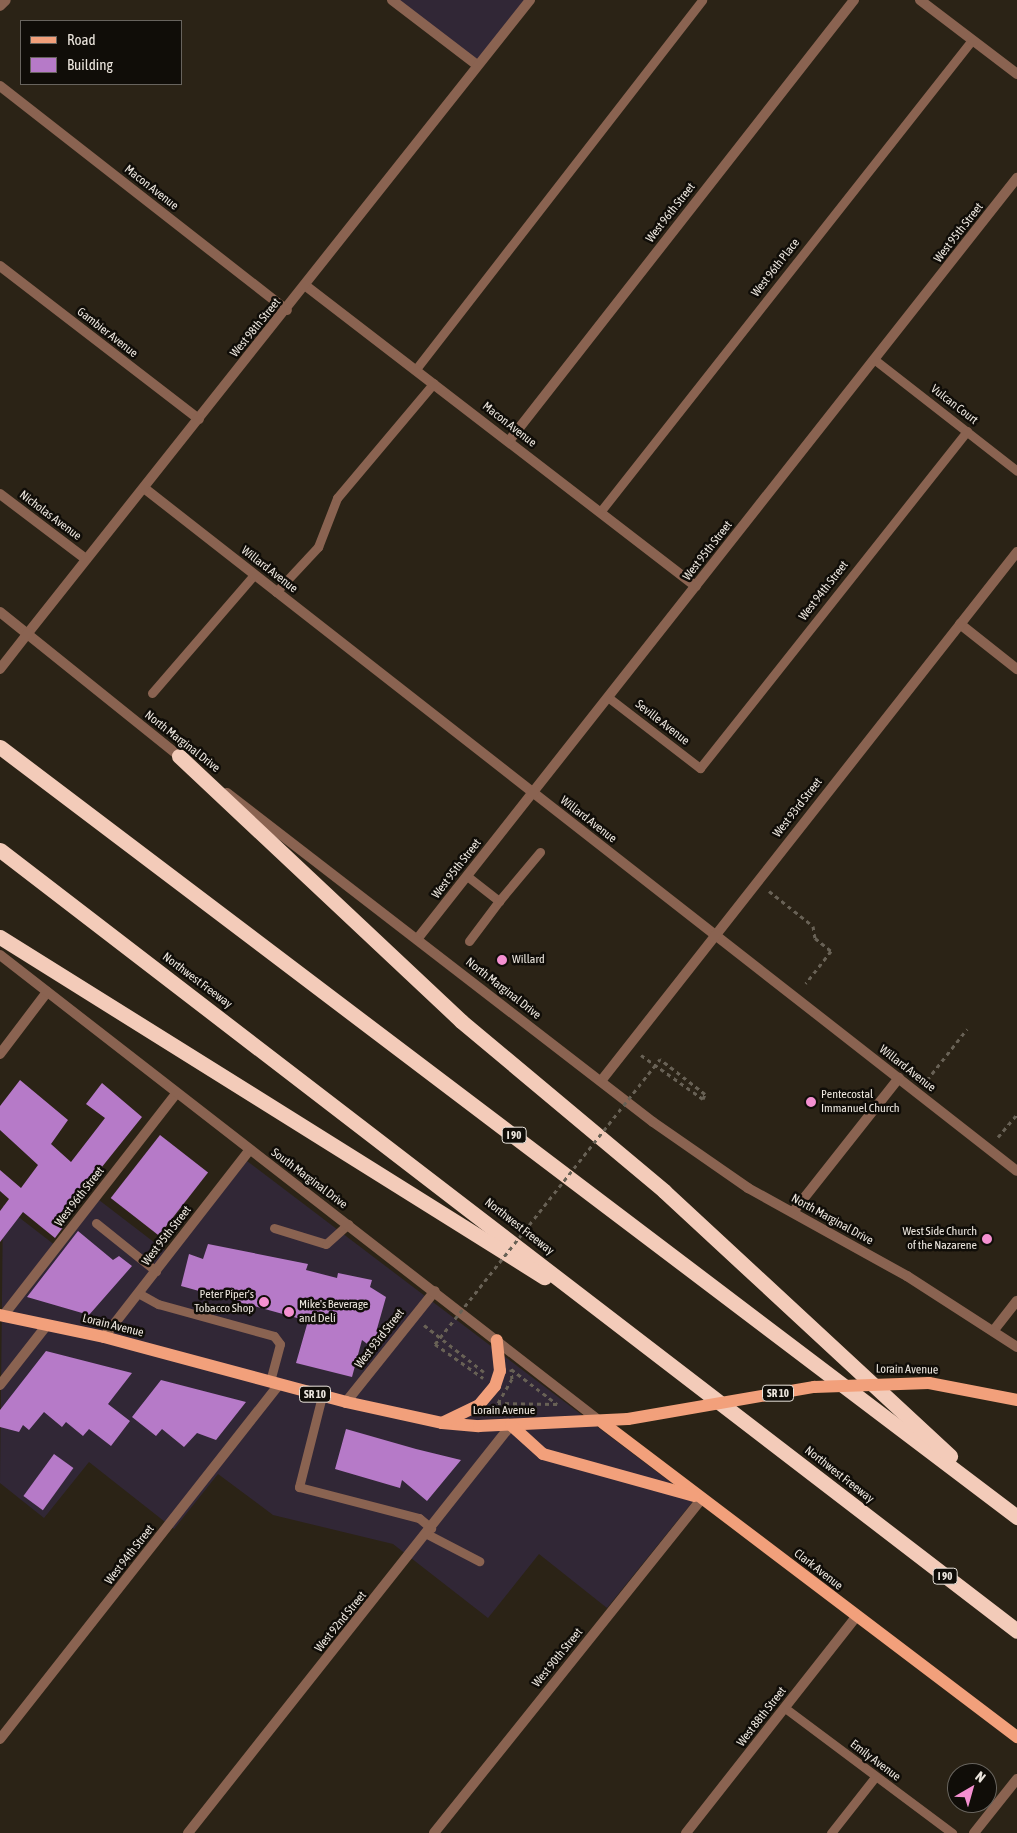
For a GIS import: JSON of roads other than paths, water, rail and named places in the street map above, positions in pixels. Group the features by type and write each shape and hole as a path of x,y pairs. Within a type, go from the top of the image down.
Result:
{"highway":[{"name":"I 90","path":"0,747 1015,1516"},
{"path":"179,756 461,1021 664,1192 1015,1516"},
{"name":"Northwest Freeway","path":"0,850 1017,1631"},
{"path":"0,937 614,1320"}],"main road":[{"name":"Lorain Avenue","path":"1,1316 104,1336 275,1384 442,1423 511,1425 603,1423 823,1386 929,1383 1017,1400"},
{"path":"442,1423 479,1405 495,1386 500,1370 497,1340"},
{"name":"Clark Avenue","path":"603,1423 856,1617 1017,1737"},
{"path":"511,1425 544,1454 702,1498"}],"street":[{"path":"0,6 6,0"},
{"path":"392,0 477,65"},
{"name":"West 98th Street","path":"0,669 86,559 287,310 477,65 530,0"},
{"name":"West 96th Street","path":"509,441 854,0"},
{"path":"920,0 1017,74"},
{"name":"Macon Avenue","path":"0,86 287,310"},
{"name":"West 95th Street","path":"418,938 1017,178"},
{"name":"Gambier Avenue","path":"0,266 199,419"},
{"name":"Macon Avenue","path":"306,286 696,586"},
{"name":"Willard Avenue","path":"144,488 1017,1171"},
{"name":"Nicholas Avenue","path":"0,494 86,559"},
{"name":"West 93rd Street","path":"601,1081 1017,552"},
{"name":"North Marginal Drive","path":"0,612 179,756 418,938 601,1081 748,1188 793,1212 994,1330 1017,1347"},
{"path":"960,624 1017,669"},
{"name":"South Marginal Drive","path":"0,955 249,1151 348,1224 603,1423"},
{"path":"0,1054 47,992"},
{"path":"793,1212 899,1078"},
{"name":"West 96th Street","path":"1,1316 176,1094"},
{"name":"West 95th Street","path":"104,1336 249,1151"},
{"name":"West 93rd Street","path":"346,1402 435,1291"},
{"path":"994,1330 1017,1301"},
{"path":"0,1385 48,1325"},
{"name":"West 94th Street","path":"0,1739 275,1384"},
{"name":"West 92nd Street","path":"188,1833 429,1531 511,1425"},
{"name":"West 90th Street","path":"434,1833 702,1498"},
{"name":"West 88th Street","path":"686,1833 856,1617"},
{"path":"974,1833 1017,1779"}],"lane":[{"path":"416,369 702,0"},
{"name":"West 96th Place","path":"600,512 972,40"},
{"name":"Vulcan Court","path":"875,360 1017,471"},
{"path":"276,592 318,547 337,498 434,383"},
{"name":"West 94th Street","path":"700,768 967,431"},
{"path":"152,693 254,575"},
{"name":"Seville Avenue","path":"609,698 700,768"},
{"path":"469,941 540,852"},
{"path":"467,876 499,901"},
{"path":"96,1223 156,1271"},
{"path":"274,1228 326,1244 348,1224"},
{"path":"138,1293 158,1304 274,1336 280,1344 275,1384"},
{"path":"322,1396 299,1486 418,1518 429,1531 479,1561"},
{"name":"Emily Avenue","path":"785,1708 952,1833"},
{"path":"830,1833 875,1777"}],"place":[{"name":"Willard","path":"502,960"},
{"name":"Pentecostal Immanuel Church","path":"811,1102"},
{"name":"West Side Church of the Nazarene","path":"987,1239"},
{"name":"Peter Piper's Tobacco Shop","path":"264,1302"},
{"name":"Mike's Beverage and Deli","path":"289,1312"}]}
